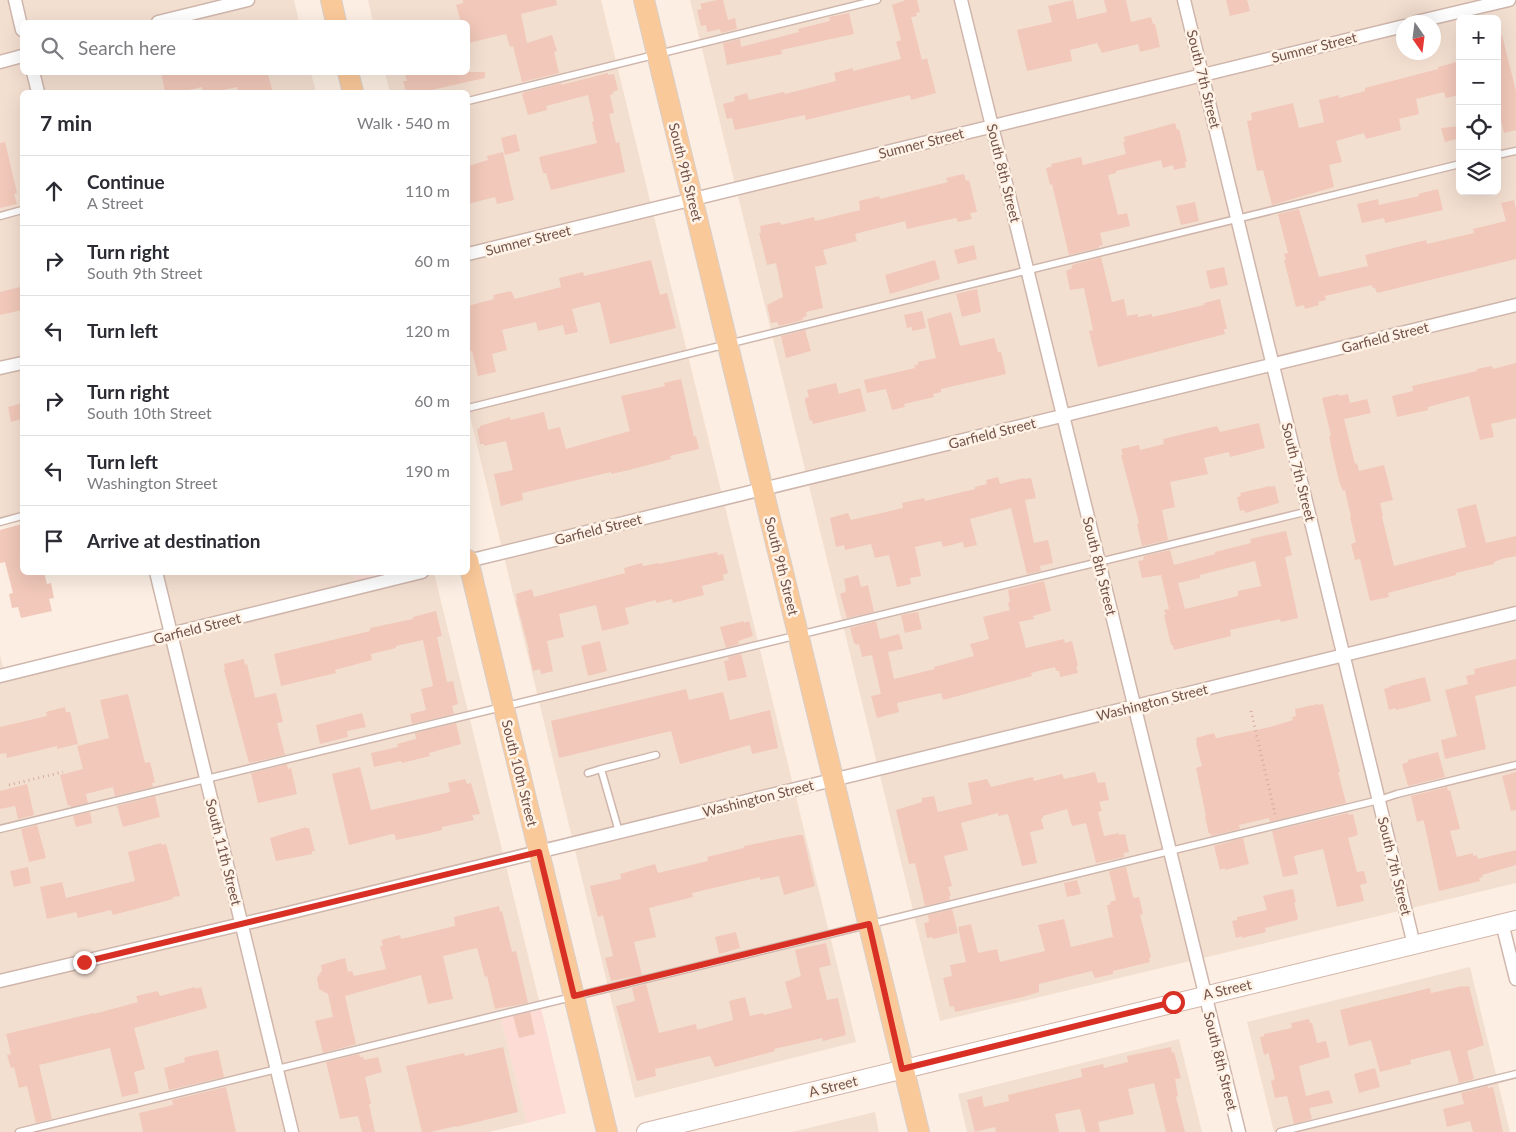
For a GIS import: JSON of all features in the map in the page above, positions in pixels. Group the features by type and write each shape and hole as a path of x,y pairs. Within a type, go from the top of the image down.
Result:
{"main road":[{"path":"330,0 335,20"},
{"name":"South 9th Street","path":"644,0 869,924 902,1069 919,1132"},
{"path":"349,75 352,90"},
{"name":"South 10th Street","path":"470,569 607,1132"},
{"name":"A Street","path":"646,1132 1509,921"}],"street":[{"path":"15,0 20,21"},
{"path":"166,20 248,0"},
{"name":"South 8th Street","path":"961,0 1238,1132"},
{"name":"South 7th Street","path":"1184,0 1414,945"},
{"path":"1441,16 1509,0"},
{"name":"Sumner Street","path":"470,254 1396,28"},
{"path":"0,62 20,57"},
{"path":"34,75 38,90"},
{"name":"Garfield Street","path":"470,561 1516,305"},
{"path":"0,368 20,363"},
{"name":"South 11th Street","path":"157,575 292,1132"},
{"name":"Garfield Street","path":"0,676 410,575"},
{"name":"Washington Street","path":"0,981 539,852 1516,613"},
{"path":"1509,921 1516,979"}],"lane":[{"path":"470,101 877,0"},
{"path":"1501,154 1516,151"},
{"path":"470,408 1456,165"},
{"path":"0,216 20,211"},
{"path":"0,829 1309,511"},
{"path":"0,522 20,517"},
{"path":"588,773 656,755"},
{"path":"19,1132 1516,765"},
{"path":"601,769 619,832"},
{"path":"1280,1132 1516,1074"}],"path":[{"path":"1251,711 1278,824"},
{"path":"9,785 63,772"}],"shaded area":[{"path":"0,0 294,0 299,20 20,20 20,75 312,75 315,90 20,90 20,517 0,522"},
{"path":"368,0 601,0 856,1042 635,1098 470,416 470,90 389,90 386,75 470,75 470,20 373,20"},
{"path":"690,0 1516,0 1516,883 940,1021"},
{"path":"156,575 355,575 358,588 413,575 434,575 540,1004 500,1014 527,1123 489,1132 0,1132 0,655 5,674 171,634"},
{"path":"355,575 413,575 358,588"},
{"path":"1470,967 1510,1132 1274,1132 1247,1022"},
{"path":"540,1004 566,1113 527,1123 500,1014"},
{"path":"1179,1039 1202,1132 967,1132 958,1094"},
{"path":"875,1112 879,1132 792,1132"}],"building":[{"path":"463,0 556,0 557,5 521,14 527,43 552,35 557,51 554,52 559,73 522,82 513,46 510,47 506,34 470,43 470,20 460,20 456,5 463,3"},
{"path":"723,0 728,20 735,18 737,29 721,33 720,29 707,32 706,25 701,26 697,10 702,9 700,4"},
{"path":"906,0 917,0 920,12 916,13 917,16 911,17 922,60 927,58 936,93 911,100 910,95 806,120 805,115 735,130 732,118 727,119 723,104 735,101 734,97 747,93 749,100 784,92 785,94 836,81 834,73 853,68 853,71 901,59 896,42 901,40 892,5"},
{"path":"1073,0 1077,19 1107,12 1104,0 1126,0 1131,22 1151,17 1153,24 1155,24 1160,47 1140,52 1138,44 1102,53 1097,43 1070,50 1072,61 1027,71 1017,30 1052,22 1048,6"},
{"path":"1226,0 1247,0 1250,11 1230,16"},
{"path":"849,13 854,34 781,50 782,54 727,65 723,43 740,39 741,47 799,32 798,29 830,21 829,17"},
{"path":"1501,35 1516,91 1516,130 1504,133 1501,120"},
{"path":"1456,62 1456,96 1446,98 1444,92 1416,99 1419,114 1399,119 1401,130 1366,139 1364,133 1336,141 1342,162 1329,165 1334,187 1272,205 1263,170 1257,171 1247,121 1252,120 1251,113 1293,103 1299,128 1324,122 1319,100 1339,95 1339,98 1365,91 1365,88 1438,69 1438,67"},
{"path":"470,72 485,72 485,78 431,90 405,90 403,81 407,81 405,75 470,75"},
{"path":"608,73 608,75 614,74 618,90 610,95 614,113 609,114 616,143 619,142 625,172 551,190 546,173 543,173 539,157 597,143 588,95 546,106 547,110 528,115 522,94"},
{"path":"162,75 268,75 272,90 238,90 237,87 223,90 203,90 202,87 188,90 165,90"},
{"path":"1175,123 1177,130 1179,129 1187,162 1185,162 1186,167 1174,170 1173,165 1163,168 1161,160 1116,171 1116,173 1108,175 1118,215 1127,213 1130,226 1100,233 1103,245 1099,246 1099,248 1069,255 1052,184 1050,185 1046,168 1052,166 1051,164 1081,157 1083,165 1126,154 1123,142 1125,142 1124,137"},
{"path":"1456,126 1456,139 1445,142 1441,128"},
{"path":"516,134 520,151 505,155 501,138"},
{"path":"5,142 17,193 14,194 17,204 0,208 0,143"},
{"path":"503,152 514,200 497,204 495,197 470,203 470,165 488,160 487,156"},
{"path":"964,174 966,181 969,180 977,212 970,213 972,219 958,222 956,218 907,229 905,221 855,234 857,241 823,250 827,264 815,267 823,308 806,312 807,316 802,318 803,320 779,326 777,322 771,323 767,305 783,297 776,263 767,265 759,233 761,233 760,226 780,222 781,225 814,217 815,221 860,210 859,201 879,196 880,199 948,182 946,178"},
{"path":"1438,189 1443,210 1385,223 1384,218 1362,223 1357,204 1378,199 1379,205 1419,196 1418,194"},
{"path":"1514,200 1516,209 1516,259 1377,293 1372,285 1325,296 1326,300 1318,302 1319,305 1305,309 1304,305 1296,307 1284,260 1286,260 1284,254 1288,253 1278,214 1299,209 1319,277 1368,266 1365,255 1426,240 1427,244 1474,233 1473,229 1506,221 1501,203"},
{"path":"1195,202 1199,221 1181,225 1176,206"},
{"path":"974,245 977,259 958,264 954,250"},
{"path":"1101,257 1112,302 1124,299 1127,316 1138,314 1138,317 1152,314 1152,317 1204,305 1204,303 1220,299 1227,329 1224,329 1225,334 1098,367 1089,331 1093,330 1084,288 1070,290 1066,271 1072,268 1072,265"},
{"path":"651,260 660,295 667,293 676,328 610,344 600,302 572,309 578,332 565,335 563,325 538,331 536,322 502,330 507,350 492,354 496,372 478,376 472,351 470,352 470,305 494,299 493,295 511,291 515,299 561,287 559,278 583,272 584,276"},
{"path":"935,260 940,279 890,294 885,275"},
{"path":"1224,267 1228,285 1210,289 1206,271"},
{"path":"20,287 20,310 0,315 0,292"},
{"path":"977,289 981,312 962,317 956,294"},
{"path":"922,311 926,328 912,331 912,327 907,328 904,315"},
{"path":"951,312 960,346 994,338 998,352 1001,352 1006,374 941,389 941,392 933,394 934,397 904,404 905,407 892,410 886,389 867,393 864,380 915,368 914,365 918,365 918,362 936,358 927,319"},
{"path":"805,330 811,351 786,358 781,336"},
{"path":"1516,363 1516,418 1491,424 1494,437 1480,440 1469,396 1428,407 1428,410 1397,417 1392,396 1413,391 1412,386 1477,371 1477,369 1492,366 1493,369"},
{"path":"681,379 694,437 696,436 699,449 670,456 671,459 629,470 611,474 611,472 522,493 523,500 501,506 494,474 513,470 506,441 484,446 484,444 480,444 477,429 480,426 510,417 511,420 544,412 548,430 560,427 566,449 630,431 621,396 665,386 664,383"},
{"path":"836,383 839,394 860,388 866,411 813,424 812,420 810,421 805,401 805,398 809,397 807,390"},
{"path":"1339,394 1339,396 1348,394 1350,403 1367,399 1371,413 1344,419 1355,464 1357,463 1359,471 1384,465 1393,500 1380,503 1394,566 1466,547 1457,509 1476,504 1486,543 1516,536 1516,556 1502,559 1494,562 1494,564 1456,573 1456,575 1388,593 1389,597 1370,601 1360,559 1355,560 1351,544 1356,542 1345,490 1343,491 1339,481 1322,398"},
{"path":"20,404 20,420 11,422 8,407"},
{"path":"1259,423 1265,448 1230,457 1229,452 1204,458 1208,474 1170,482 1175,507 1162,510 1168,540 1142,546 1137,524 1139,523 1121,449 1139,445 1140,450 1164,444 1163,439 1217,426 1220,432"},
{"path":"998,477 1000,484 1031,478 1036,498 1025,500 1034,543 1048,540 1053,563 1040,566 1041,571 1027,574 1011,508 970,519 977,545 964,548 963,542 943,547 941,541 915,547 921,576 910,578 911,584 897,587 889,555 875,558 871,544 845,550 844,545 836,547 830,518 848,513 851,520 903,508 902,503 924,498 925,501 975,489 975,487 987,484 986,480"},
{"path":"1275,486 1279,503 1245,513 1244,510 1240,511 1237,497 1241,496 1240,493"},
{"path":"20,525 20,575 45,575 47,584 51,583 54,598 49,599 52,611 21,618 18,607 12,608 9,594 13,593 5,562 0,563 0,530"},
{"path":"1286,531 1292,555 1285,557 1298,618 1281,622 1280,619 1230,630 1231,636 1174,650 1173,645 1171,645 1164,615 1166,615 1164,610 1169,609 1161,575 1142,578 1138,561 1143,560 1144,556 1170,550 1174,565 1251,543 1250,539","holes":["1255,561 1261,586 1238,591 1238,596 1185,609 1178,583 1200,578 1200,575"]},
{"path":"717,552 718,555 723,554 728,573 723,575 724,580 702,586 704,595 673,603 672,599 656,603 656,600 625,608 629,624 602,631 596,605 559,614 564,637 547,641 553,671 541,674 540,669 533,671 516,601 516,594 532,589 534,597 625,573 624,568 642,563 643,566 659,564"},
{"path":"858,575 861,587 868,585 874,612 847,618 840,594 846,590 844,579"},
{"path":"1044,581 1051,611 1033,616 1034,619 1019,622 1026,648 1064,639 1065,643 1072,641 1078,673 1060,677 1059,671 1056,671 1055,667 1031,673 1032,676 943,700 941,693 897,703 899,712 877,718 871,696 881,694 872,655 862,657 859,644 856,645 854,643 850,628 876,621 880,639 899,634 903,649 888,652 894,679 935,669 934,667 974,656 970,644 989,639 983,617 1010,610 1008,590"},
{"path":"436,611 442,636 437,637 447,682 453,681 458,704 452,706 454,714 412,724 410,714 426,710 421,689 433,686 423,640 371,654 372,660 335,670 336,673 281,686 274,654 370,631 370,628 413,619 413,617"},
{"path":"918,612 922,629 905,633 901,615"},
{"path":"744,621 744,623 749,621 753,636 738,641 739,644 726,648 720,627"},
{"path":"600,641 607,671 588,676 581,646"},
{"path":"741,654 747,677 728,681 724,661 729,660 728,657"},
{"path":"244,659 245,665 247,664 255,698 276,693 283,722 277,723 285,755 249,763 224,670 224,664"},
{"path":"1516,659 1516,686 1475,696 1486,749 1445,759 1441,740 1457,736 1445,690 1468,684 1466,676 1475,674 1474,669"},
{"path":"1425,677 1431,701 1389,710 1384,689"},
{"path":"686,689 689,700 723,692 730,720 770,710 778,748 752,754 750,745 680,764 671,731 559,758 551,721"},
{"path":"128,694 145,763 150,762 155,782 152,783 153,787 115,796 113,787 86,794 88,803 68,806 60,775 83,769 77,746 109,738 100,700"},
{"path":"1323,704 1346,803 1270,822 1269,818 1239,825 1240,829 1211,836 1205,817 1196,768 1202,766 1196,738 1214,733 1217,738 1270,727 1293,720 1292,717 1296,716 1295,709"},
{"path":"65,707 66,712 70,712 78,744 57,749 57,746 7,758 6,753 0,754 0,727 47,716 46,712"},
{"path":"362,713 366,727 347,731 348,737 320,744 316,725"},
{"path":"456,723 461,744 429,753 430,756 374,767 371,753 398,747 397,744 416,739 415,733"},
{"path":"1438,752 1445,777 1408,786 1402,764 1408,762 1408,760"},
{"path":"287,764 288,769 291,768 297,794 258,803 251,773"},
{"path":"360,767 371,810 450,792 448,783 465,779 467,784 471,783 480,814 472,815 474,820 442,827 442,830 421,835 396,840 395,835 392,834 349,845 332,774"},
{"path":"1095,772 1098,783 1105,782 1109,800 1099,802 1102,811 1098,812 1104,836 1119,833 1119,835 1125,834 1129,852 1124,853 1124,857 1096,863 1086,823 1072,826 1067,809 1043,816 1041,819 1044,829 1030,832 1037,863 1022,866 1008,814 998,816 998,813 961,823 968,850 944,856 952,886 948,887 951,896 949,896 950,900 925,906 915,863 909,864 896,810 922,802 922,798 934,796 938,812 972,804 968,783 987,779 991,787 1033,777 1034,781 1062,774 1064,779"},
{"path":"1516,772 1516,810 1511,811 1502,776"},
{"path":"27,784 34,815 18,819 15,806 0,809 0,791"},
{"path":"1447,787 1448,791 1450,790 1460,829 1450,831 1457,857 1473,853 1473,856 1477,855 1478,859 1516,850 1516,865 1482,875 1483,877 1479,878 1480,881 1439,891 1424,822 1423,820 1417,822 1411,796"},
{"path":"155,796 160,817 123,827 117,806"},
{"path":"90,812 92,823 76,827 73,816"},
{"path":"1348,813 1349,815 1353,814 1358,835 1348,838 1357,872 1364,871 1367,883 1360,885 1364,901 1337,907 1323,849 1294,856 1298,874 1283,877 1272,831"},
{"path":"37,825 46,858 29,862 21,829"},
{"path":"306,827 309,828 315,851 312,851 312,854 276,861 270,838"},
{"path":"803,835 815,886 784,895 779,876 760,880 760,877 692,893 693,897 649,908 656,937 634,942 642,975 611,981 605,958 613,956 603,915 598,917 590,886 621,879 620,874 655,864 658,873 708,861 707,857 744,848 744,846"},
{"path":"1243,838 1249,864 1220,870 1214,846"},
{"path":"161,843 162,845 166,844 180,896 113,915 111,910 78,918 76,912 47,919 40,887 62,882 66,898 135,881 128,852"},
{"path":"28,867 31,883 14,887 10,871"},
{"path":"1126,867 1133,897 1139,897 1143,914 1140,915 1151,957 1149,958 1150,962 1113,971 1113,974 1095,978 1092,971 1039,984 1039,992 1023,997 955,1012 954,1006 950,1007 943,978 952,976 950,965 966,962 958,927 971,924 978,953 997,949 1000,962 1045,951 1038,925 1064,919 1071,947 1113,937 1107,905 1116,900 1109,871"},
{"path":"1077,880 1081,894 1067,897 1064,883"},
{"path":"1293,889 1297,920 1265,928 1266,932 1236,938 1232,921 1237,920 1237,917 1267,910 1263,896"},
{"path":"499,906 500,912 502,911 512,952 516,951 528,1003 495,1009 487,976 485,977 477,948 443,956 453,999 428,1004 421,975 345,996 356,1044 323,1053 315,1021 333,1017 328,994 319,989 317,978 322,970 321,965 345,958 348,972 352,971 354,976 386,969 380,946 383,946 381,940 400,935 401,939 455,926 454,917"},
{"path":"952,909 958,933 933,939 932,937 927,938 924,923 929,922 928,915"},
{"path":"736,932 740,948 719,954 715,937"},
{"path":"826,943 831,965 819,968 827,1000 838,998 846,1035 823,1041 822,1038 774,1049 775,1051 715,1067 710,1056 655,1069 656,1076 637,1081 616,1006 635,1001 632,988 646,984 659,1033 696,1024 697,1030 733,1020 729,1001 745,997 750,1016 763,1013 764,1015 792,1008 785,982 801,976 795,950"},
{"path":"1469,986 1484,1045 1467,1051 1474,1079 1459,1083 1450,1050 1410,1060 1411,1064 1380,1072 1371,1040 1349,1046 1340,1010 1430,988 1431,993"},
{"path":"195,987 195,989 201,987 207,1008 134,1028 145,1069 134,1072 139,1093 122,1097 110,1048 39,1065 52,1119 36,1123 27,1086 19,1088 14,1067 11,1068 7,1055 11,1054 6,1034 138,1002 136,996 158,991 160,996"},
{"path":"530,1012 535,1034 519,1038 513,1016"},
{"path":"1309,1019 1310,1023 1312,1023 1317,1043 1326,1041 1330,1057 1299,1066 1306,1096 1329,1090 1333,1103 1309,1108 1312,1119 1294,1124 1287,1096 1275,1098 1271,1081 1275,1079 1269,1053 1264,1055 1260,1037 1264,1036 1264,1034 1292,1028 1291,1023"},
{"path":"503,1047 518,1112 456,1127 422,1132 406,1066 464,1053 465,1056"},
{"path":"1171,1047 1181,1078 1175,1079 1178,1096 1176,1097 1185,1132 1166,1132 1154,1083 1128,1089 1134,1114 1098,1122 1100,1132 1086,1132 1080,1109 1055,1114 1059,1132 996,1132 995,1127 975,1132 967,1100 982,1096 984,1107 1009,1101 1008,1095 1082,1077 1081,1069 1103,1064 1104,1068 1128,1062 1127,1056"},
{"path":"218,1050 224,1077 169,1090 164,1068 185,1062 184,1058 186,1057"},
{"path":"359,1054 364,1060 378,1057 382,1072 365,1077 375,1132 362,1132 358,1116 340,1119 326,1062"},
{"path":"1375,1068 1380,1087 1359,1093 1354,1074"},
{"path":"1488,1086 1488,1088 1493,1087 1503,1132 1473,1132 1470,1121 1447,1127 1443,1109 1464,1104 1461,1093"},
{"path":"226,1087 236,1132 143,1132 139,1113 173,1105 172,1100"}],"route":[{"path":"84,962 539,852 574,996 869,924 902,1069 1173,1002"}]}
